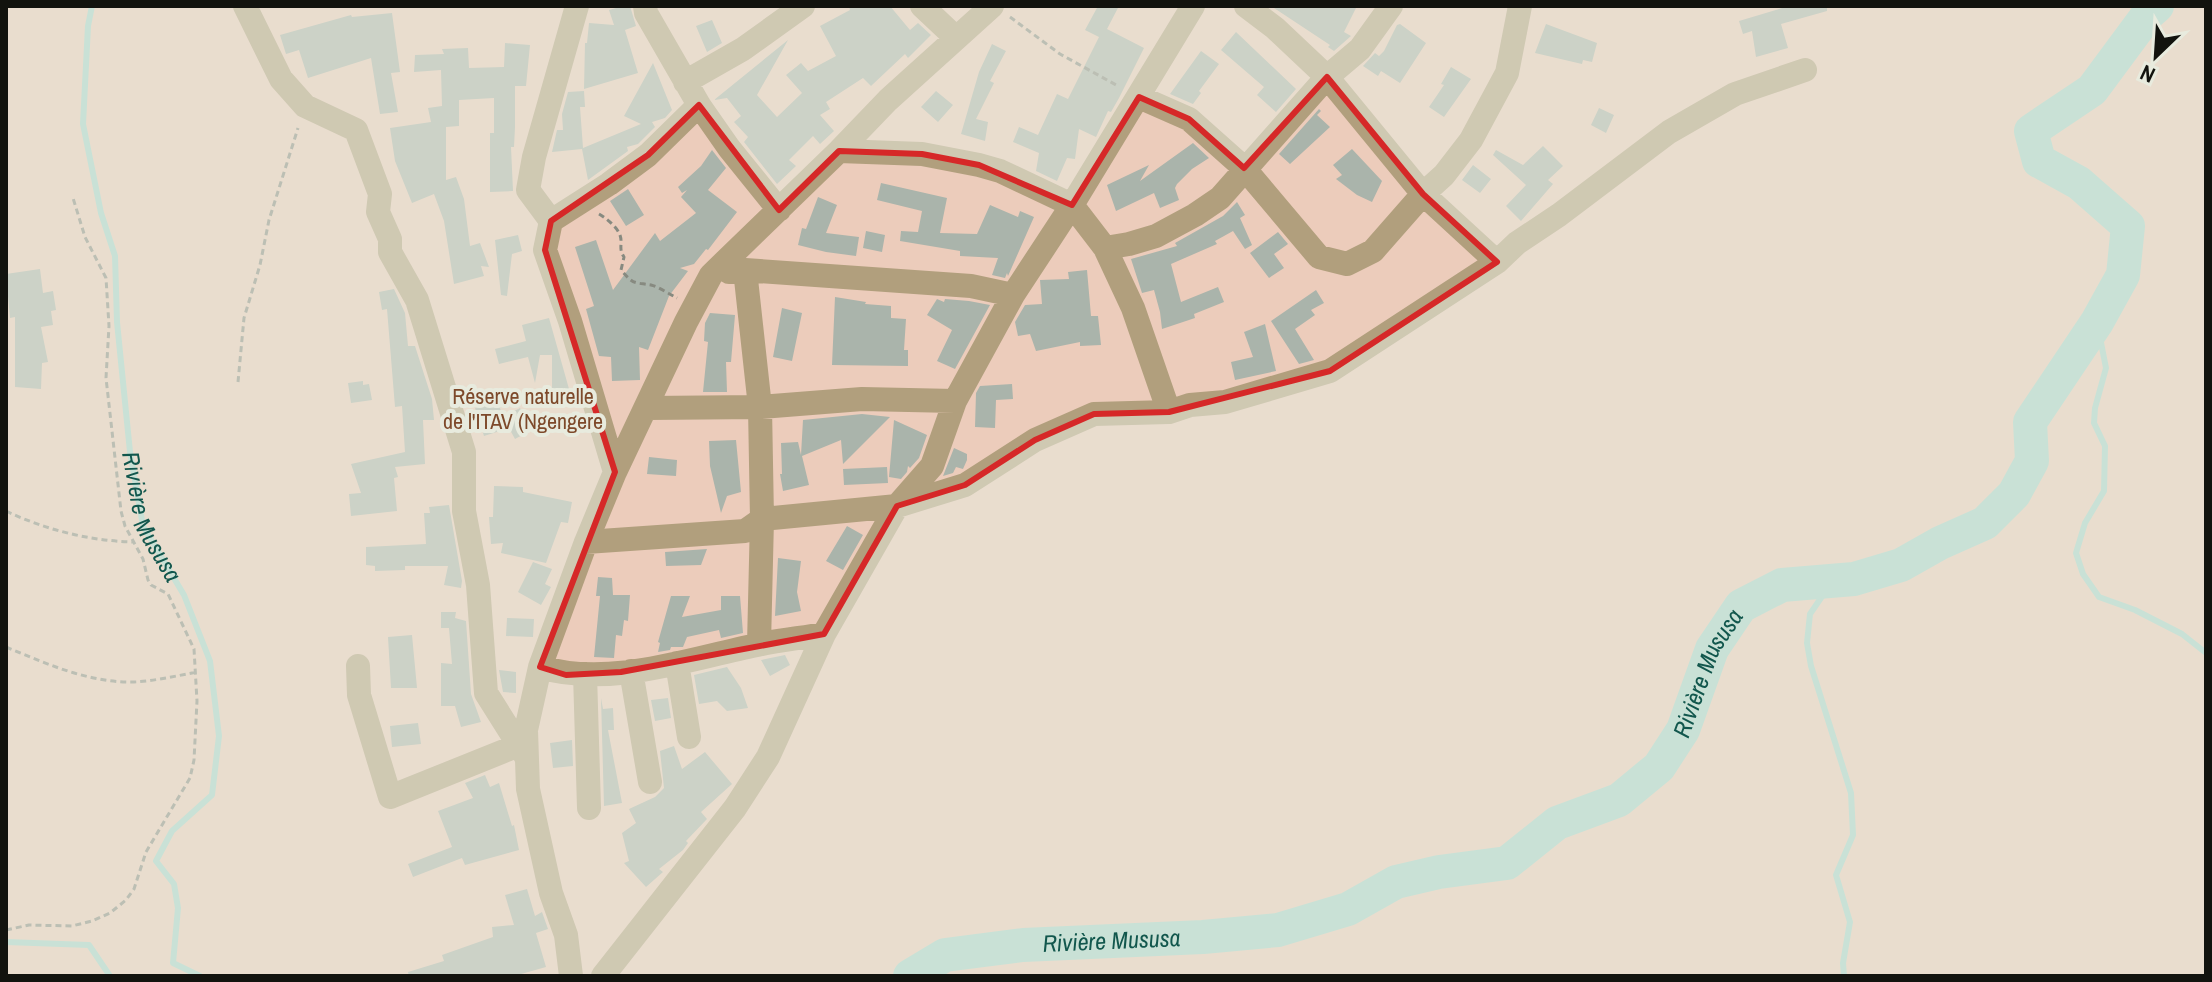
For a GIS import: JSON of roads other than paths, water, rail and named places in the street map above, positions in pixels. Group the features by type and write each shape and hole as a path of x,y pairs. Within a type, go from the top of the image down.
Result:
{"street":[{"path":"245,6 281,79 305,106 356,130 380,194 378,212 390,239 390,252 417,300 464,452 464,511 478,585 486,693 523,751"},
{"path":"551,221 528,190 534,157 577,6"},
{"path":"645,6 699,105 779,210"},
{"path":"685,82 743,49 803,6"},
{"path":"922,6 955,37"},
{"path":"603,976 735,808 768,757 824,634 897,506 932,466 955,401 1013,295 1072,205 1193,6"},
{"path":"1246,6 1275,28 1327,77 1423,194 1497,262"},
{"path":"1105,248 1156,236 1220,198 1327,77 1360,49 1391,6"},
{"path":"1139,97 1189,119 1244,168 1319,257 1347,264 1373,251 1444,175 1471,140 1507,73 1520,6"},
{"path":"571,976 566,935 551,893 528,789 523,751 540,667 615,472 711,275 888,100 990,8"},
{"path":"586,542 745,531 762,519 897,506 965,485 1035,440 1094,414 1169,412 1190,405 1225,402 1330,371 1497,262 1517,243 1669,132 1735,94 1805,70"},
{"path":"615,472 570,321 545,250 551,221 648,155 699,105"},
{"path":"839,151 922,154 979,165 1000,171 1072,205 1105,248 1133,308 1169,412"},
{"path":"711,275 745,270 971,286 1013,295"},
{"path":"745,270 760,407 762,519 759,644"},
{"path":"647,408 760,407 862,399 955,401"},
{"path":"540,667 566,675 631,671 759,644 824,634"},
{"path":"677,663 689,737"},
{"path":"358,666 359,695 390,797 523,751"},
{"path":"631,671 650,782"},
{"path":"585,674 589,808"}],"waterway":[{"name":"Rivière Mususa","path":"92,6 88,26 83,124 101,213 115,256 117,322 130,452 143,526 184,595 210,661 219,736 212,795 172,831 156,861 174,884 178,908 173,963 200,976"},
{"name":"Rivière Mususa","path":"910,976 945,955 1023,945 1203,937 1278,930 1348,909 1396,882 1439,872 1507,863 1557,823 1619,800 1659,767 1683,730 1712,649 1741,606 1782,585 1854,579 1901,565 1985,523 2014,494 2032,461 2030,422 2097,322 2123,275 2128,226 2079,183 2039,161 2031,131 2092,90 2157,6"},
{"path":"2097,322 2106,368 2094,423 2105,446 2104,491 2085,523 2076,553 2083,574 2099,597 2135,610 2182,634 2206,653"},
{"path":"1844,976 1843,963 1850,922 1836,875 1853,835 1851,793 1811,666 1807,643 1810,614 1823,595 1854,579"},
{"path":"6,942 89,945 110,976"}],"park label":[{"name":"Réserve naturelle de l'ITAV (Ngengere","path":"523,408"}]}
